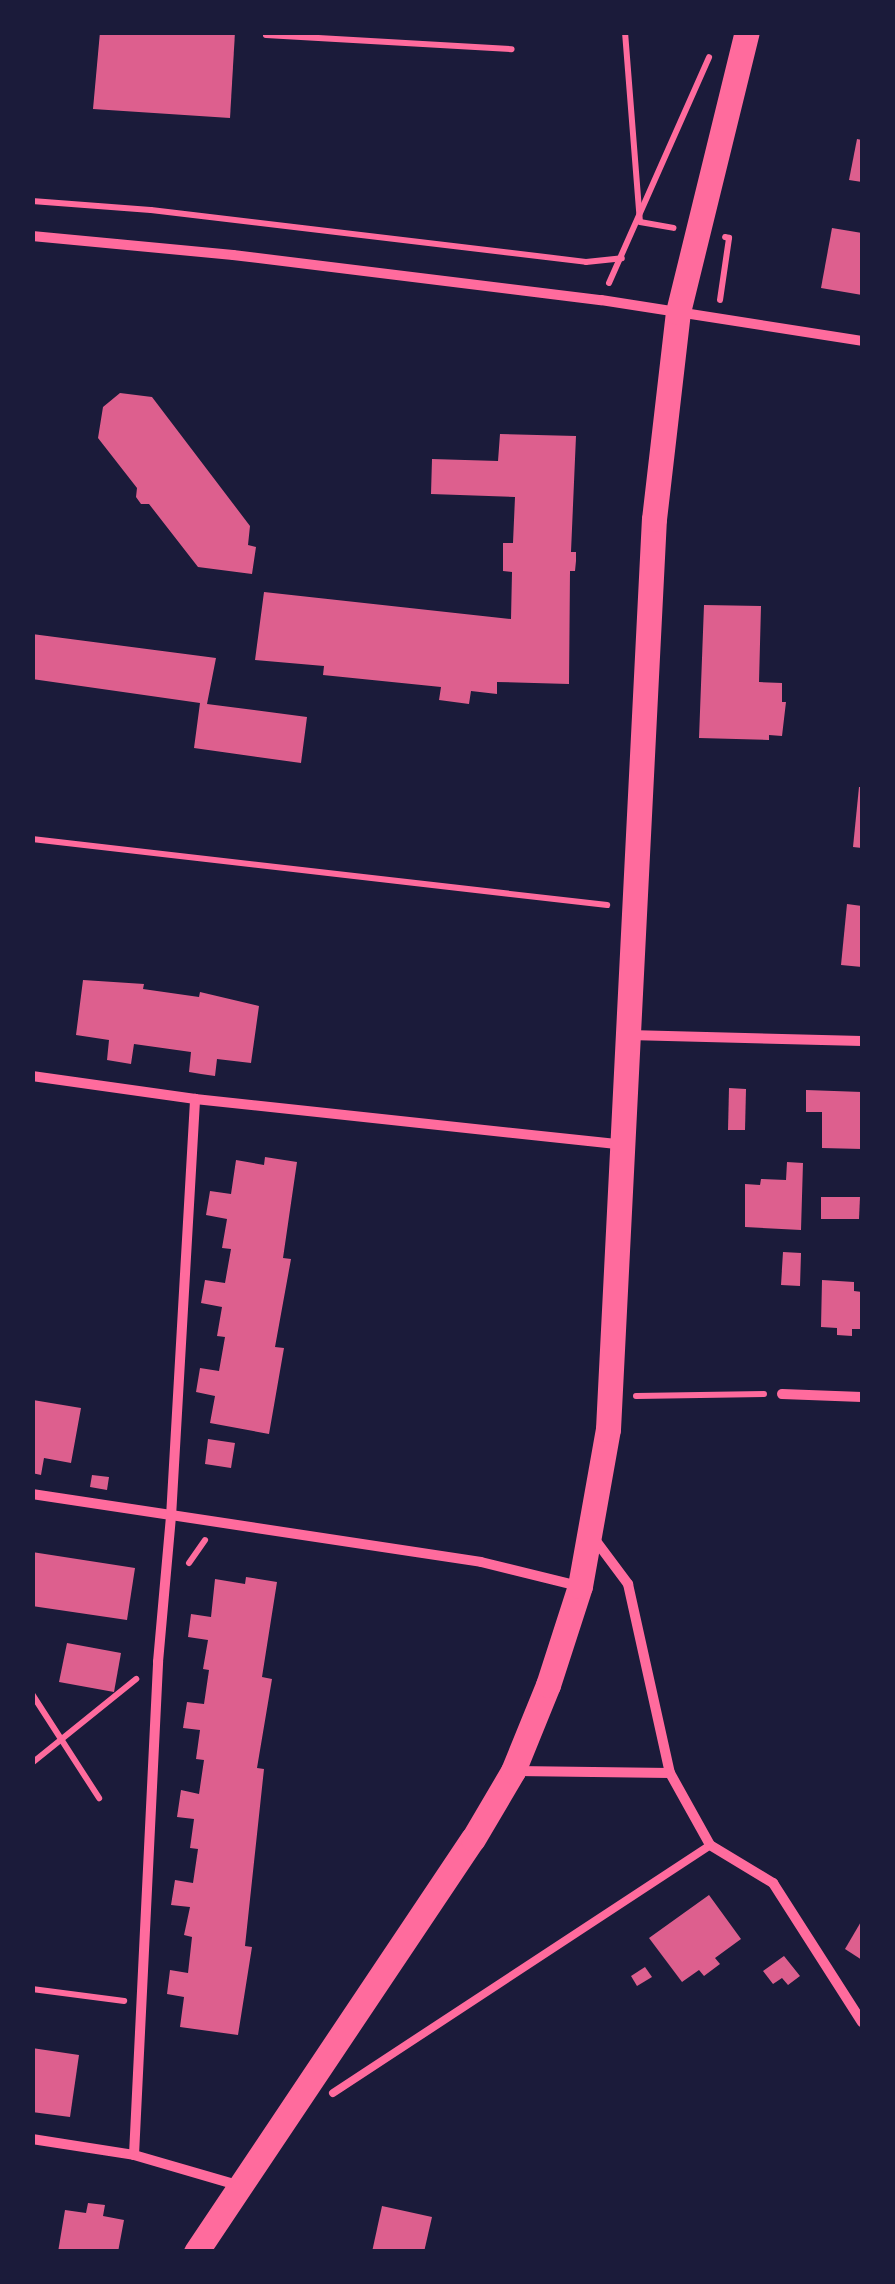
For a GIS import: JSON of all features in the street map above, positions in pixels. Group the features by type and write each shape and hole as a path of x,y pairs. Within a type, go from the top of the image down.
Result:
{"main road":[{"path":"196,2252 237,2185 408,1936 513,1771 548,1686 580,1586 610,1396 654,519 678,312 747,32"}],"street":[{"path":"32,236 232,255 601,300 862,342"},
{"path":"628,1034 862,1040"},
{"path":"32,1076 195,1099 624,1145"},
{"path":"134,2156 158,1662 171,1517 195,1099"},
{"path":"782,1394 862,1396"},
{"path":"32,1494 482,1562 580,1586"},
{"path":"591,1535 618,1568 632,1598 670,1773 710,1846 772,1882 862,2022"},
{"path":"513,1771 670,1773"},
{"path":"32,2139 134,2156 237,2185"}],"lane":[{"path":"333,2093 710,1846"}],"path":[{"path":"625,32 640,222"},
{"path":"266,35 512,49"},
{"path":"601,300 640,222 712,50"},
{"path":"32,201 151,210 586,262 622,258"},
{"path":"32,839 584,904 634,906"},
{"path":"610,1396 782,1394"},
{"path":"32,1763 158,1662"},
{"path":"32,1694 99,1798"},
{"path":"32,1989 140,2003"}],"building":[{"path":"100,32 235,32 230,118 93,109"},
{"path":"857,139 862,140 862,182 849,180"},
{"path":"832,228 862,233 862,295 821,288"},
{"path":"120,393 152,397 250,526 248,545 256,547 252,574 198,567 149,504 141,504 136,497 137,488 98,438 103,407"},
{"path":"500,434 576,436 571,552 576,552 576,561 575,571 570,571 569,684 497,682 497,694 471,691 469,704 439,700 441,687 323,675 324,666 255,660 264,592 511,619 512,572 503,571 503,543 513,543 515,497 431,494 432,459 498,461"},
{"path":"704,605 761,606 759,682 782,683 782,702 786,702 782,736 769,735 769,740 699,738"},
{"path":"32,634 216,658 207,704 307,717 301,763 194,748 200,703 32,679"},
{"path":"862,787 862,848 853,847"},
{"path":"847,904 862,906 862,967 841,965"},
{"path":"83,980 144,984 143,989 199,997 200,992 259,1006 251,1063 217,1059 215,1076 201,1074 189,1072 191,1052 134,1044 131,1064 107,1060 109,1040 76,1035"},
{"path":"729,1088 746,1089 745,1130 728,1130"},
{"path":"806,1090 862,1092 862,1149 822,1148 822,1112 806,1112"},
{"path":"265,1157 297,1162 283,1258 291,1259 275,1347 284,1348 269,1434 210,1423 215,1396 196,1392 200,1368 219,1371 225,1337 217,1336 222,1307 201,1303 205,1280 225,1283 231,1249 222,1248 227,1219 206,1215 210,1191 231,1194 236,1160 264,1165"},
{"path":"787,1162 803,1163 801,1230 745,1227 745,1184 760,1185 761,1179 786,1180"},
{"path":"821,1197 860,1197 859,1219 821,1219"},
{"path":"783,1252 801,1253 800,1286 781,1285"},
{"path":"822,1280 854,1282 854,1291 862,1292 862,1329 852,1329 852,1336 837,1335 837,1328 821,1327"},
{"path":"33,1400 81,1408 71,1463 44,1458 41,1475 32,1473"},
{"path":"208,1439 235,1443 231,1468 205,1464"},
{"path":"92,1475 109,1477 107,1490 90,1487"},
{"path":"32,1552 135,1568 127,1620 32,1606"},
{"path":"246,1577 277,1582 262,1677 272,1679 257,1768 264,1769 245,1946 252,1947 238,2035 180,2027 184,1997 167,1994 170,1970 188,1973 192,1937 184,1935 190,1907 171,1905 175,1880 193,1883 198,1849 190,1848 194,1819 177,1817 181,1790 199,1794 204,1760 196,1759 200,1730 183,1728 187,1702 204,1704 209,1670 203,1669 208,1640 188,1637 191,1614 211,1617 215,1579 245,1584"},
{"path":"67,1643 121,1653 114,1692 59,1682"},
{"path":"709,1895 741,1939 715,1958 720,1964 704,1976 699,1970 682,1982 649,1938"},
{"path":"862,1920 862,1960 845,1949"},
{"path":"784,1956 800,1976 788,1985 782,1978 773,1984 763,1971"},
{"path":"645,1967 652,1977 637,1986 631,1976"},
{"path":"32,2048 79,2055 70,2117 32,2112"},
{"path":"88,2203 105,2205 103,2216 124,2220 118,2252 58,2252 65,2210 86,2213"},
{"path":"382,2206 432,2217 424,2252 372,2252"}]}
